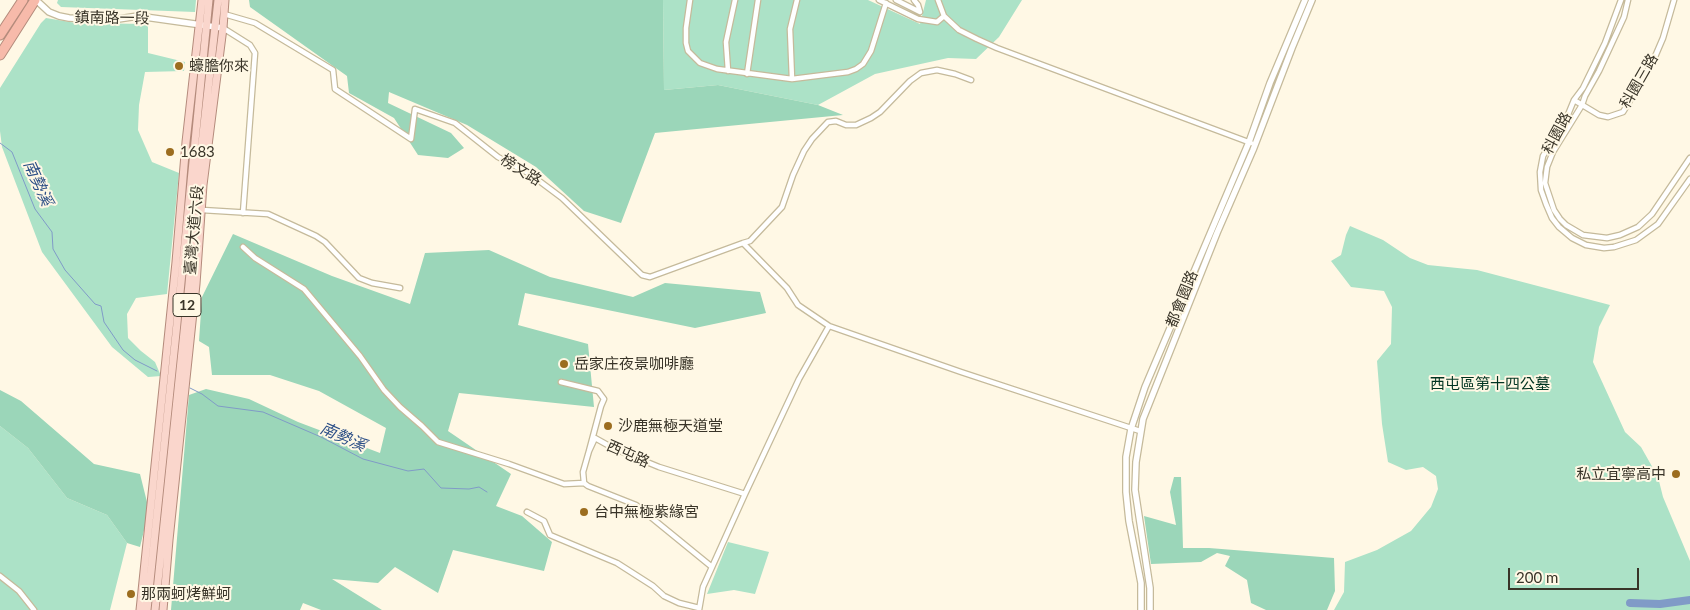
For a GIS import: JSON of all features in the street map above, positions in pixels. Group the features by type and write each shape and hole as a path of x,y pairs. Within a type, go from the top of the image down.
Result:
{"highway":[{"path":"0,36 23,0"},
{"path":"0,55 35,0"}],"main road":[{"name":"臺灣大道六段","path":"147,610 204,24 202,0"},
{"name":"臺灣大道六段","path":"140,610 175,271 186,142 209,0"},
{"name":"臺灣大道六段","path":"163,610 219,27 218,0"},
{"name":"臺灣大道六段","path":"155,610 199,170 219,27 224,14 224,0"}],"street":[{"name":"鎮南路一段","path":"35,0 49,12 69,18 112,20 138,16 219,27"},
{"path":"690,0 685,36 688,51 700,63 708,67 728,71 792,79 848,72 863,64 871,51 886,3"},
{"path":"728,71 726,42 735,0"},
{"path":"747,74 758,0"},
{"path":"792,79 790,29 798,0"},
{"path":"879,0 918,19 937,22 944,16"},
{"path":"896,0 920,12 914,0"},
{"path":"938,0 944,16 959,30 996,48 1256,144"},
{"name":"都會園路","path":"1141,610 1141,583 1129,521 1126,492 1126,457 1131,429 1145,387 1249,142 1270,83 1305,0"},
{"name":"都會園路","path":"1150,610 1150,588 1136,490 1136,462 1140,431 1146,410 1217,233 1256,144 1312,0"},
{"name":"科園路","path":"1621,0 1605,43 1583,88 1574,100 1543,156 1540,172 1541,190 1552,218 1559,227 1572,238 1586,245 1604,248 1619,246 1636,240 1658,224 1690,179"},
{"name":"科園路","path":"1628,0 1617,32 1582,104 1546,166 1547,191 1554,210 1560,219 1580,234 1596,238 1620,235 1638,227 1652,214 1690,158"},
{"name":"科園三路","path":"1574,100 1608,117 1623,112 1654,59 1663,38 1674,0"},
{"name":"榜文路","path":"224,14 255,23 333,70 334,89 411,139 415,109 455,123 498,157 530,174 562,198 642,275 650,277 743,243"},
{"path":"219,27 250,45 255,53 243,213"},
{"path":"971,80 937,70 921,73 910,80 880,112 871,118 856,124 846,125 836,121 828,122 804,151 782,207 750,241 743,243 787,288 798,305 829,326 1140,431"},
{"path":"202,210 268,214 325,242 358,278 400,288"},
{"path":"243,247 255,258 304,289 360,356 384,390 438,442 509,464 564,484 584,483 636,505 712,567"},
{"path":"527,512 544,521 550,535 616,563 654,586 664,596 699,609 703,587 745,494 800,379 829,326"},
{"name":"西屯路","path":"561,382 598,391 604,399 589,451"},
{"name":"西屯路","path":"589,451 595,438 659,468 745,494"},
{"path":"584,483 582,472 589,451"},
{"path":"0,576 19,591 34,610"}],"green space":[{"path":"58,0 196,0 195,12 61,7 57,3"},
{"path":"249,0 663,0 664,90 718,85 818,105 843,115 655,133 621,223 584,211 536,167 467,125 389,92 388,103 451,133 464,148 448,158 418,155 394,118 349,93 347,76 250,7"},
{"path":"663,0 868,0 920,24 926,0 1022,0 999,37 976,59 948,58 875,74 818,105 718,85 664,90"},
{"path":"46,18 76,23 148,24 148,53 185,62 184,71 145,72 139,105 138,130 152,162 179,173 167,294 136,298 127,314 128,338 155,362 161,376 148,377 112,347 42,252 2,147 0,88"},
{"name":"西屯區第十四公墓","path":"1350,226 1383,240 1410,258 1428,265 1477,270 1610,305 1599,327 1593,362 1625,432 1641,447 1658,477 1663,497 1690,561 1690,610 1334,610 1344,592 1345,562 1377,550 1411,531 1431,507 1438,489 1436,476 1423,467 1406,470 1388,462 1382,424 1377,361 1391,344 1392,307 1384,291 1351,287 1331,261 1341,255"},
{"path":"233,234 332,276 410,304 425,253 489,250 550,277 633,297 665,283 760,292 766,313 695,328 525,293 518,325 588,344 594,407 459,393 448,431 511,474 496,506 522,516 552,542 544,571 453,550 438,593 395,567 378,583 332,579 382,610 321,610 303,603 300,610 171,610 189,395 206,389 249,399 298,422 380,453 386,428 319,391 270,375 212,375 209,347 199,341 202,297"},
{"path":"0,390 21,401 94,464 140,474 149,510 140,547 127,543 107,515 67,498 28,448 0,426"},
{"path":"0,426 28,448 67,498 107,515 127,543 110,610 0,610"},
{"path":"1174,477 1181,477 1183,548 1209,548 1334,558 1335,591 1327,610 1266,610 1251,603 1247,580 1225,566 1230,556 1217,553 1201,562 1151,564 1144,516 1176,525 1170,492"},
{"path":"728,542 769,552 755,594 734,590 707,594"}],"waterway":[{"name":"南勢溪","path":"0,143 12,152 35,209 52,232 53,249 65,270 95,304 101,306 104,322 123,350 135,360 157,371"},
{"name":"南勢溪","path":"190,388 218,406 263,412 321,437 363,459 408,471 424,469 441,488 469,489 479,487 487,492"},
{"path":"1630,603 1660,604 1690,600"}],"place":[{"name":"蠔膽你來","path":"179,66"},
{"name":"1683","path":"170,152"},
{"name":"岳家庄夜景咖啡廳","path":"564,364"},
{"name":"沙鹿無極天道堂","path":"608,426"},
{"name":"私立宜寧高中","path":"1676,474"},
{"name":"台中無極紫緣宮","path":"584,512"},
{"name":"那兩蚵烤鮮蚵","path":"131,594"}]}
